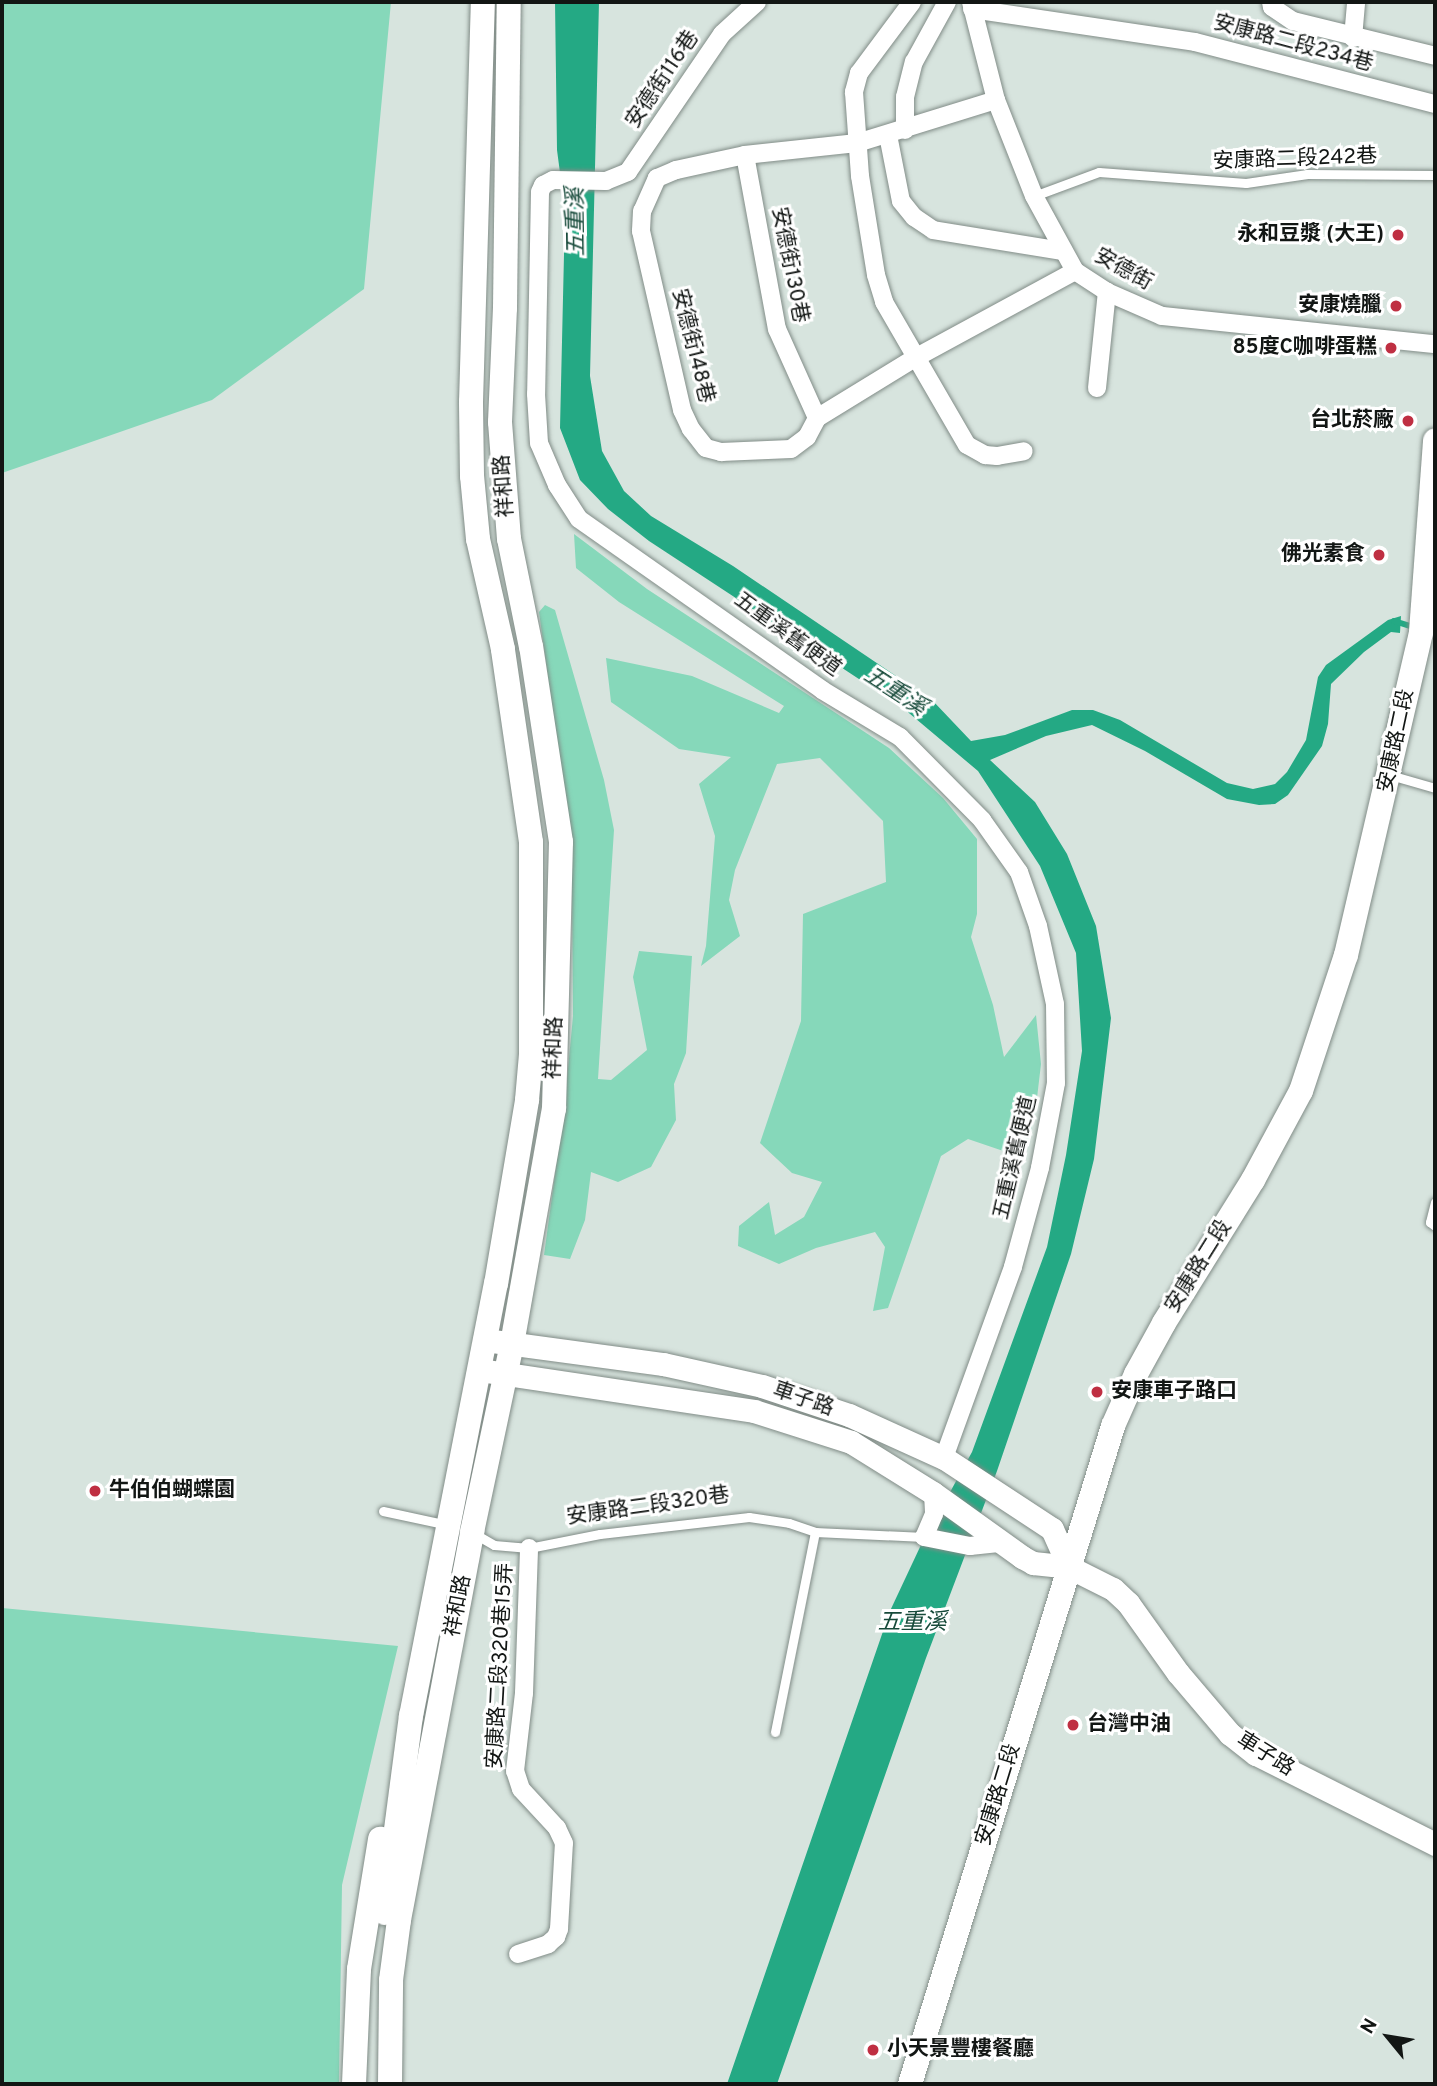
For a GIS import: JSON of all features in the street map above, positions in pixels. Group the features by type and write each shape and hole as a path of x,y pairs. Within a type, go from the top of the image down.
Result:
{"main road":[{"name":"祥和路","path":"374,2084 374,2022 379,1959 411,1716 485,1340 524,1113 531,1054 531,842 503,649 478,539 472,476 471,402 483,2"},
{"name":"祥和路","path":"390,2084 391,1980 472,1532 512,1344 554,1109 561,842 533,659 509,539 500,422 505,308 509,2"},
{"name":"安康路二段","path":"910,2084 1113,1426 1136,1374 1164,1323 1253,1180 1301,1091 1346,956 1421,632 1435,441"},
{"path":"354,2084 356,2005 365,1914 383,1820 411,1716"},
{"path":"407,2084 404,1995 427,1775"}],"street":[{"name":"安德街116巷","path":"606,181 628,172 722,34 757,2"},
{"path":"912,2 859,73 854,92 857,144 876,275 884,302 967,445 985,455 997,456 1024,451"},
{"path":"947,2 914,62 905,97 897,133 901,201 914,217 933,230 1063,251"},
{"path":"1271,2 1272,7 1293,21 1353,38 1435,56"},
{"path":"1353,38 1356,2"},
{"name":"安德街","path":"972,5 996,100 1034,196 1076,271 1107,292 1162,316 1435,344"},
{"name":"安康路二段234巷","path":"972,5 1195,42 1435,104"},
{"name":"安德街148巷","path":"996,100 857,144 745,155 676,170 657,178 642,211 641,231 682,410 691,429 706,448 721,452 791,449 807,437 817,418 915,358 1076,271"},
{"name":"安德街130巷","path":"745,155 776,329 817,418"},
{"name":"五重溪舊便道","path":"606,181 553,180 543,185 540,192 536,394 539,443 557,485 579,519 642,566 716,612 822,690 900,737 982,820 1019,872 1038,926 1055,1004 1056,1083 1040,1168 1013,1267 944,1458"},
{"path":"1097,387 1107,292"},
{"name":"車子路","path":"485,1340 663,1364 762,1386 849,1415 944,1458 1052,1529 1069,1567"},
{"name":"車子路","path":"479,1369 754,1411 851,1442 933,1493 1033,1563 1069,1567 1113,1588 1128,1603 1206,1707 1230,1734 1256,1754 1435,1844"},
{"path":"924,1537 932,1521 933,1493"},
{"name":"安康路二段320巷","path":"924,1537 971,1546 1001,1543"},
{"name":"安康路二段320巷15弄","path":"518,1954 548,1944 556,1937 559,1929 564,1843 557,1828 521,1788 515,1771 524,1692 529,1548"}],"lane":[{"name":"安康路二段242巷","path":"1034,196 1099,172 1245,183 1307,174 1435,175"},
{"path":"1390,775 1435,788"},
{"path":"1435,1202 1430,1222 1435,1227"},
{"name":"安康路二段320巷","path":"383,1511 472,1532 494,1545 529,1548 600,1534 749,1517 789,1523 815,1532 924,1537"},
{"path":"775,1732 815,1532"}],"shaded area":[{"path":"2,2 391,2 364,289 212,400 2,473"},
{"path":"574,534 647,589 889,748 943,798 977,839 977,914 971,937 993,1005 1004,1057 1036,1015 1041,1064 1035,1115 1024,1158 968,1139 941,1156 888,1308 873,1311 885,1247 875,1232 816,1248 779,1264 738,1246 739,1226 769,1202 775,1235 804,1217 822,1182 792,1173 760,1143 801,1021 803,914 886,882 883,821 820,758 777,764 735,870 729,900 740,936 701,966 706,946 715,836 699,784 731,757 679,749 611,702 606,658 692,676 779,713 784,706 619,602 576,568"},
{"path":"545,605 555,610 604,780 614,830 598,1079 611,1080 647,1050 633,977 639,951 692,956 686,1053 674,1084 676,1120 651,1167 618,1182 591,1172 585,1220 570,1259 544,1255 565,1101 573,1016 572,887 565,801 539,612"},
{"path":"2,1608 398,1646 342,1885 339,2084 2,2084"}],"water":[{"name":"五重溪","path":"555,2 599,2 590,376 602,451 624,491 651,516 733,566 933,701 971,741 1005,735 1072,710 1093,710 1120,720 1227,783 1253,789 1275,784 1287,772 1306,740 1318,677 1326,665 1388,620 1401,616 1400,633 1391,632 1364,652 1331,684 1328,724 1322,746 1288,795 1275,804 1259,805 1227,799 1145,751 1092,725 1046,736 990,760 1035,802 1067,854 1096,926 1111,1018 1094,1159 1071,1254 997,1471 926,1658 777,2084 727,2084 890,1611 920,1547 972,1452 1047,1247 1066,1155 1082,1051 1076,953 1040,866 978,771 903,708 649,541 608,509 580,480 560,428 565,211 557,150"}],"waterway":[{"path":"1394,621 1417,628"}],"place":[{"name":"永和豆漿 (大王)","path":"1398,235"},
{"name":"安康燒臘","path":"1396,306"},
{"name":"85度C咖啡蛋糕","path":"1391,348"},
{"name":"台北菸廠","path":"1408,421"},
{"name":"佛光素食","path":"1379,555"},
{"name":"安康車子路口","path":"1097,1392"},
{"name":"牛伯伯蝴蝶園","path":"95,1491"},
{"name":"台灣中油","path":"1073,1725"},
{"name":"小天景豐樓餐廳","path":"873,2050"}]}
